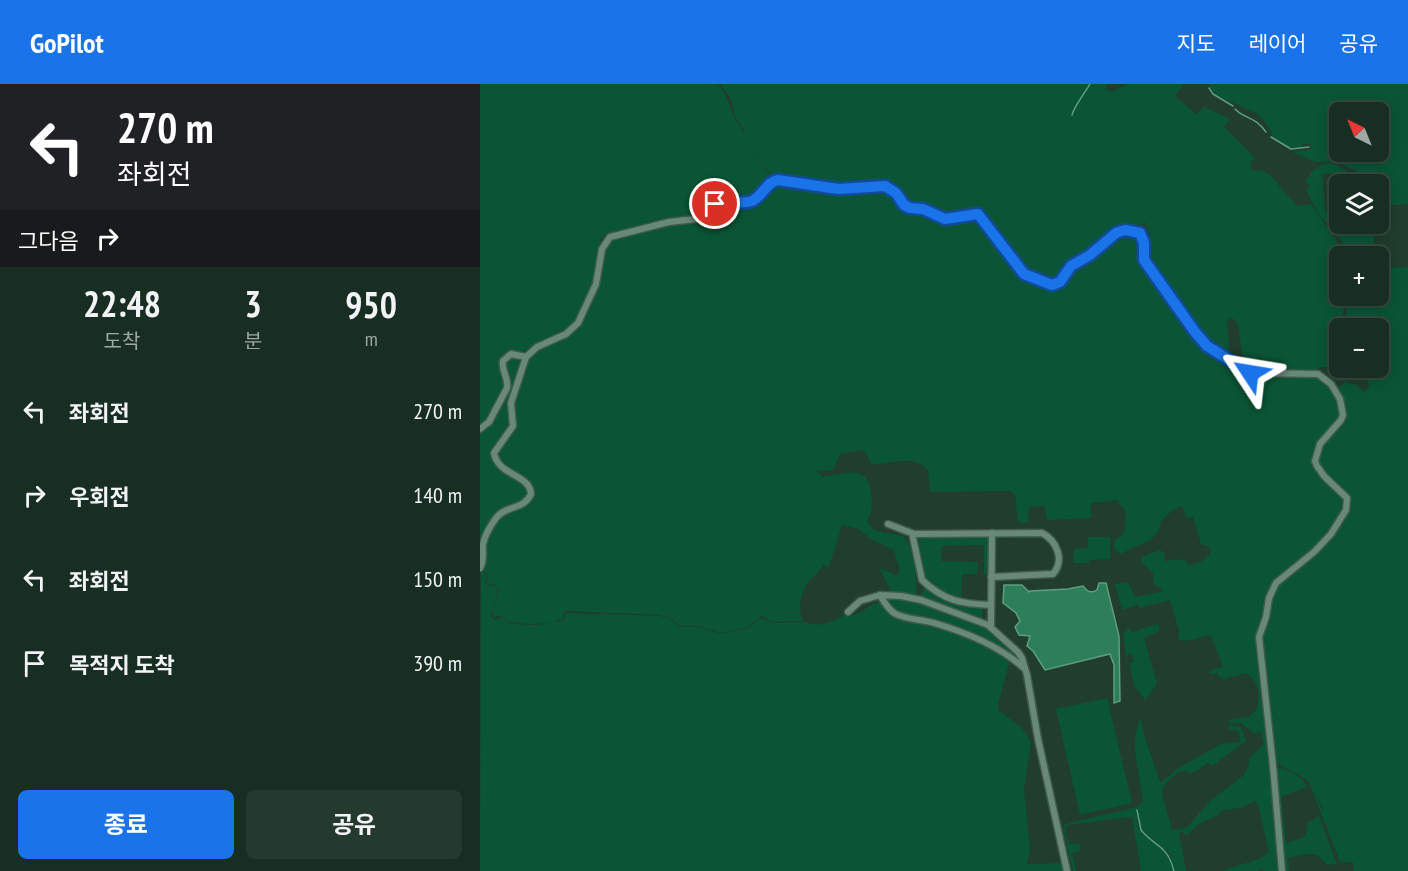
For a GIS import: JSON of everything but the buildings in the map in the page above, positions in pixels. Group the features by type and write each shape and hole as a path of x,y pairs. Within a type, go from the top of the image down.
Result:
{"street":[{"path":"480,568 484,556 484,541 496,517 504,511 525,503 531,494 527,483 501,467 494,457 494,453 513,426 511,403 526,357 537,347 566,334 578,323 596,284 602,249 610,237 669,222 696,219 719,201 751,202 775,180 782,179 838,189 885,186 896,193 904,205 923,209 945,219 978,214 1024,274 1052,285 1060,282 1071,266 1090,255 1116,233 1125,230 1140,233 1144,243 1144,260 1207,346 1250,373 1318,374 1331,384 1343,408 1341,420 1320,444 1316,461 1324,476 1347,498 1346,510 1336,528 1314,552 1276,583 1269,598 1266,618 1259,637 1282,871"},
{"path":"480,429 489,422 507,388 503,361 511,354 526,357"},
{"path":"888,524 912,533 1042,533 1057,547 1059,561 1057,570 1050,575 991,576"},
{"path":"912,533 922,580 927,585 954,601 965,604 991,605"},
{"path":"991,627 992,533"},
{"path":"880,595 888,608 898,615 936,623 982,642 1026,670"},
{"path":"848,612 860,601 880,595 921,600 960,613 991,627 1018,652 1026,670 1067,871"}],"shaded area":[{"path":"480,84 718,84 755,157 775,178 749,200 724,199 696,217 615,234 610,232 600,240 595,279 579,318 570,330 527,350 504,355 502,364 504,385 501,399 480,427"},
{"path":"720,84 1108,84 1105,89 1112,92 1127,84 1181,84 1183,85 1175,96 1196,114 1204,107 1230,119 1224,127 1255,158 1250,163 1252,171 1263,171 1271,175 1297,206 1311,204 1329,230 1329,234 1332,234 1340,246 1329,246 1329,306 1343,306 1344,310 1342,318 1329,318 1329,364 1310,373 1255,373 1244,367 1238,324 1232,318 1227,320 1229,347 1225,354 1204,341 1146,259 1146,244 1150,235 1145,222 1136,228 1120,229 1059,279 1049,282 1026,273 976,211 951,217 926,207 909,206 894,188 886,184 839,187 777,177 763,167 752,152 735,116 731,99"},
{"path":"1209,84 1408,84 1408,204 1389,205 1389,174 1362,174 1338,162 1389,162 1389,102 1329,102 1329,161 1316,162 1292,152 1311,149 1311,144 1302,144 1302,147 1288,147 1273,137 1268,126 1258,114 1218,96"},
{"path":"1328,163 1337,165 1350,174 1322,174 1329,225 1319,215 1305,188 1308,189 1310,185 1305,182 1318,168"},
{"path":"779,182 838,191 884,187 895,195 903,207 919,210 938,219 973,215 980,219 1010,263 1019,272 1029,280 1054,287 1071,269 1090,258 1124,231 1137,235 1142,245 1141,255 1192,333 1245,373 1319,376 1338,397 1341,415 1318,446 1314,463 1324,480 1339,493 1346,504 1330,532 1298,564 1282,574 1272,584 1267,595 1263,620 1256,636 1281,871 1265,871 1261,868 1258,871 1221,871 1259,859 1269,852 1258,804 1254,801 1241,808 1222,810 1217,816 1200,823 1187,835 1179,833 1186,871 1175,871 1171,857 1166,850 1141,830 1165,851 1174,871 1141,871 1132,817 1068,825 1065,828 1069,844 1079,843 1081,850 1072,853 1076,871 1073,871 1063,827 1065,824 1137,807 1143,801 1135,752 1135,737 1140,716 1160,782 1175,770 1221,744 1240,742 1239,731 1229,730 1229,725 1241,727 1246,741 1212,766 1208,763 1191,774 1187,771 1178,772 1164,785 1162,794 1172,830 1186,828 1210,801 1244,775 1249,758 1264,744 1260,731 1255,734 1241,723 1230,723 1228,720 1249,717 1257,709 1258,689 1254,680 1246,673 1224,679 1217,673 1211,674 1209,671 1223,667 1211,635 1185,641 1179,640 1179,631 1170,600 1122,610 1115,584 1128,582 1135,597 1164,591 1153,583 1153,572 1141,562 1142,557 1160,550 1165,553 1164,561 1184,559 1189,566 1204,560 1211,552 1210,547 1201,544 1193,517 1187,518 1182,506 1173,510 1161,521 1159,530 1152,539 1120,554 1115,550 1114,541 1124,533 1126,512 1117,500 1091,503 1091,518 1047,520 1044,506 1029,507 1028,523 1018,522 1015,495 1010,491 930,492 928,470 922,465 908,461 871,464 862,450 840,454 833,470 816,471 823,477 854,473 865,477 869,484 872,501 867,521 878,531 899,535 907,541 914,564 916,596 892,593 879,568 896,575 900,571 894,550 872,540 858,529 842,525 829,567 823,565 804,589 800,605 803,621 773,622 761,616 748,627 721,633 697,626 680,626 670,618 660,615 566,611 563,614 564,620 531,624 507,622 502,616 493,617 492,611 499,592 494,584 486,583 488,576 482,568 488,540 492,530 503,516 533,492 529,483 508,471 496,455 508,437 515,396 527,363 536,351 575,330 589,304 607,243 614,237 661,225 689,222 717,204 746,204 771,184","holes":["1138,810 1141,830 1137,817"]},
{"path":"1336,234 1373,234 1374,246 1345,246"},
{"path":"1408,267 1408,871 1354,871 1353,862 1340,862 1307,780 1278,764 1274,765 1262,648 1264,619 1270,598 1277,587 1330,541 1344,521 1349,509 1346,491 1325,473 1320,466 1319,457 1325,441 1345,415 1341,394 1337,388 1345,382 1357,385 1363,392 1369,388 1368,378 1389,378 1389,318 1345,318 1346,306 1389,306 1389,268"},
{"path":"509,357 517,357 521,364 509,402 512,421 492,453 523,483 529,492 526,500 512,506 485,533 480,563 480,431 508,389 505,364"},
{"path":"918,536 988,536 989,574 984,574 984,545 942,546 941,561 978,562 977,574 962,574 961,601 936,590 925,580"},
{"path":"1088,537 1110,537 1110,559 1073,563 1074,549 1088,548"},
{"path":"481,569 487,576 485,584 494,585 498,592 490,616 495,620 502,617 507,623 535,625 564,621 566,613 660,616 670,619 680,627 697,627 721,634 748,628 761,618 773,623 826,623 844,615 855,615 880,602 889,612 934,625 1002,654 1009,664 998,710 1022,728 1031,742 1024,789 1030,849 1027,864 1062,863 1064,871 480,871"},
{"path":"1099,583 1106,583 1119,636 1120,701 1114,703 1114,665 1110,654 1045,670 1027,646 1030,636 1019,635 1015,627 1020,621 1016,613 1003,603 1004,585 1022,585 1029,592 1083,586 1091,592 1097,590"},
{"path":"924,586 958,604 982,608 982,620 926,598 922,595"},
{"path":"889,597 925,603 987,627 1017,656 1015,658 997,648 897,612 891,608 887,599"},
{"path":"1158,624 1160,631 1144,638 1157,684 1145,700 1134,685 1129,663 1134,662 1132,654 1126,656 1123,634 1129,628 1131,632"},
{"path":"1107,698 1132,803 1080,815 1056,709"},
{"path":"1275,767 1298,776 1307,787 1281,797 1286,843 1305,837 1308,822 1316,818 1318,814 1337,864 1327,865 1319,856 1305,854 1288,858 1289,871 1284,871"}],"waterway":[{"path":"1072,115 1090,84"},
{"path":"1209,88 1213,94 1233,106"},
{"path":"1235,109 1254,120 1266,132"},
{"path":"1271,137 1291,149 1309,147"},
{"path":"1137,810 1141,830 1164,851 1174,871"}],"route":[{"path":"715,204 719,201 751,202 768,184 782,179 847,190 885,186 896,193 904,205 923,209 945,219 978,214 1024,274 1052,285 1060,282 1071,266 1090,255 1109,237 1125,230 1132,230 1143,236 1144,260 1195,332 1207,346 1250,373"}]}
